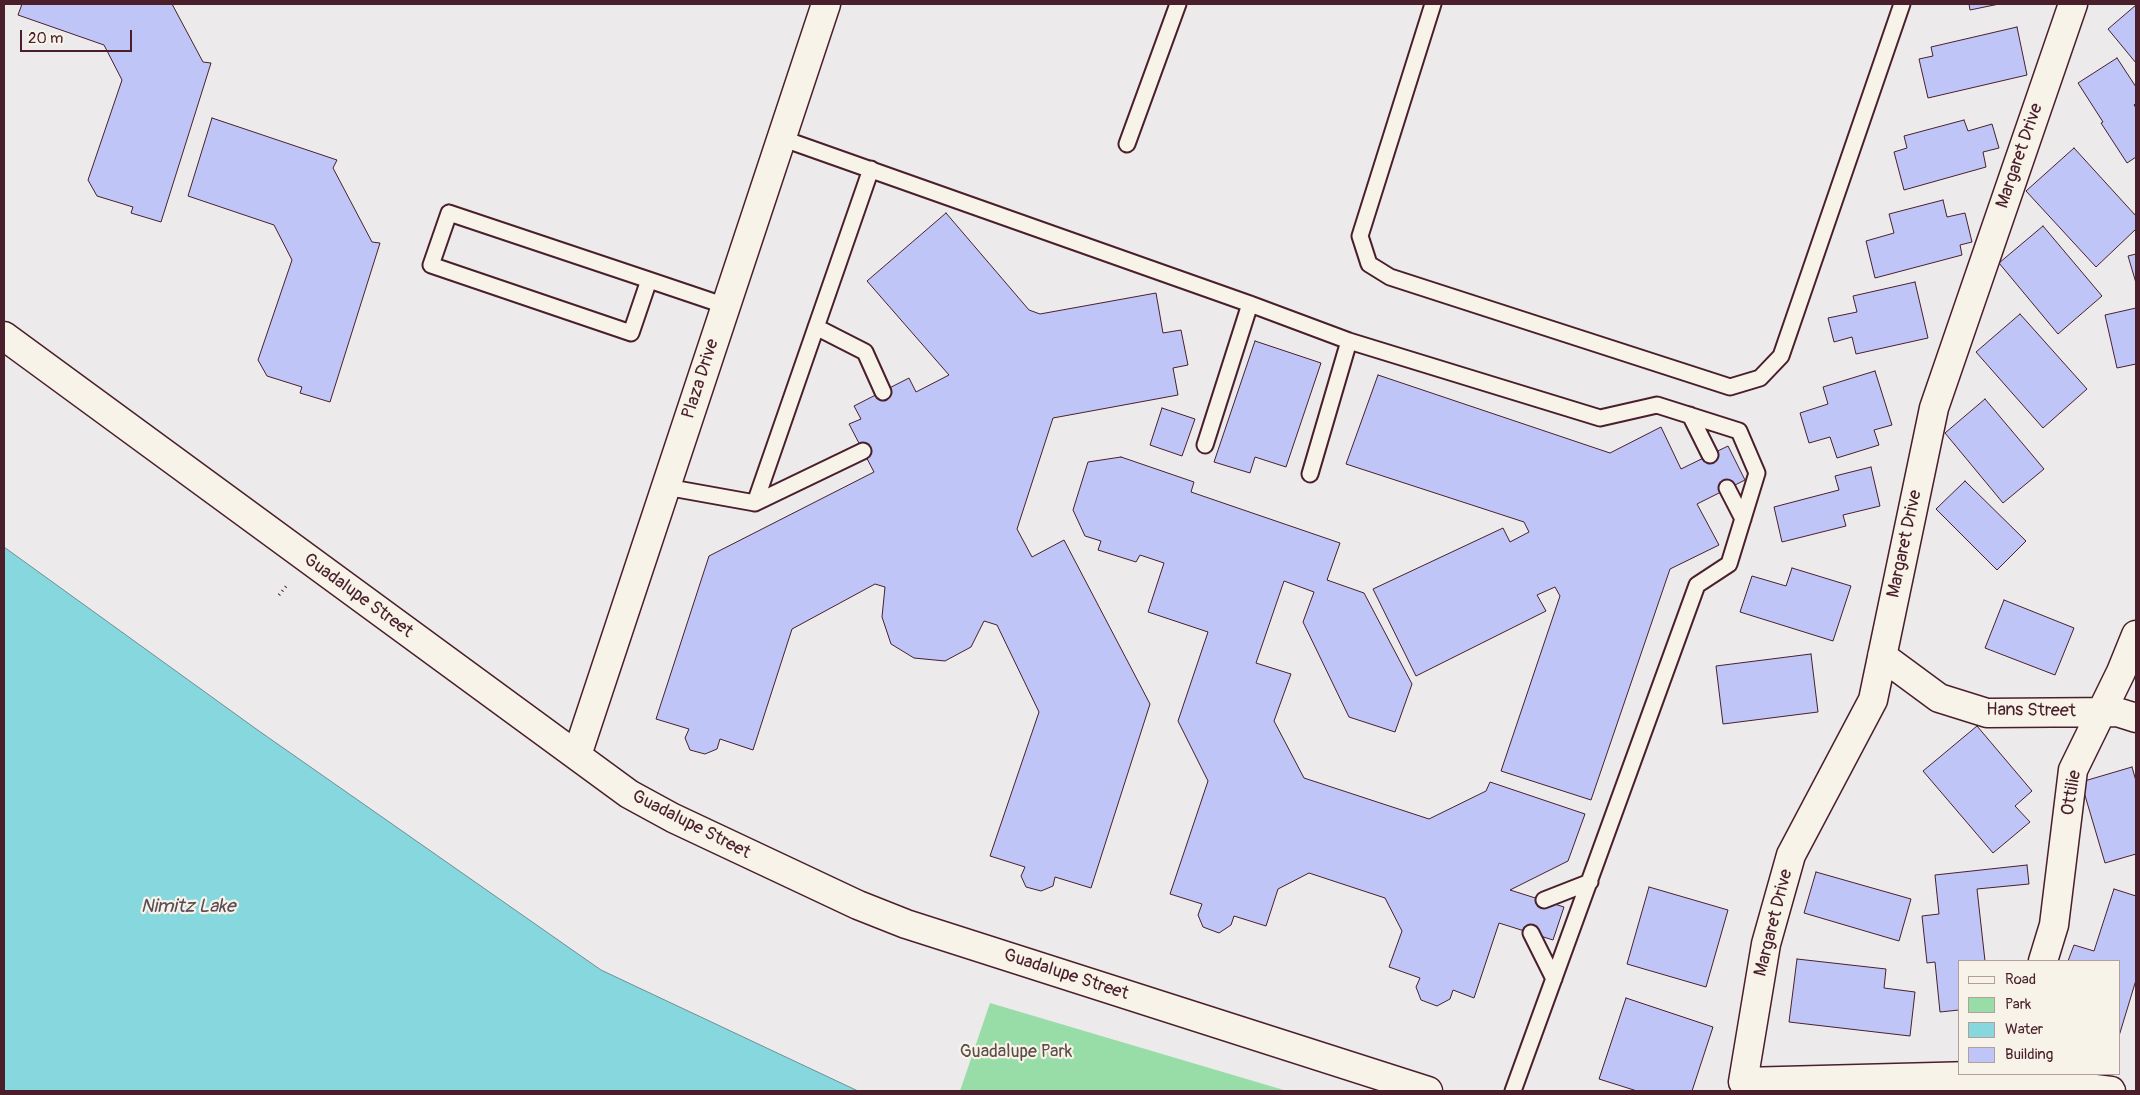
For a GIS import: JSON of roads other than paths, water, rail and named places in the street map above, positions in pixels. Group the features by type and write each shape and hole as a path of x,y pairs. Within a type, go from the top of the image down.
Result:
{"street":[{"name":"Plaza Drive","path":"577,755 826,4"},
{"name":"Margaret Drive","path":"1998,1075 1743,1082 1766,944 1791,855 1873,700 1934,408 2073,4"},
{"name":"Guadalupe Street","path":"4,336 629,794 673,818 858,905 906,924 1428,1091"},
{"name":"Ottilie","path":"2043,960 2054,925 2074,770 2100,712 2121,672 2136,635"},
{"name":"Hans Street","path":"1882,656 1940,698 1987,713 2117,712 2136,718"},
{"path":"1998,1075 2111,1091"}],"lane":[{"path":"1128,144 1178,4"},
{"path":"1433,4 1360,236 1369,264 1390,277 1730,387 1760,378 1781,356 1902,4"},
{"path":"781,138 1250,304 1349,341 1600,418 1657,405 1739,431 1757,473 1729,564 1697,585 1514,1091"},
{"path":"755,503 870,169"},
{"path":"649,280 631,333 431,265 449,213 649,280 726,306"},
{"path":"1205,446 1250,304"},
{"path":"816,327 865,352 884,392"},
{"path":"1310,474 1349,341"},
{"path":"1690,415 1710,455"},
{"path":"666,487 755,503 863,452"},
{"path":"1727,488 1743,519"},
{"path":"1544,900 1590,882"},
{"path":"1531,933 1554,979"}],"water":[{"name":"Nimitz Lake","path":"4,547 259,731 601,970 858,1091 4,1091"}],"park label":[{"name":"Guadalupe Park","path":"1016,1052"}]}
